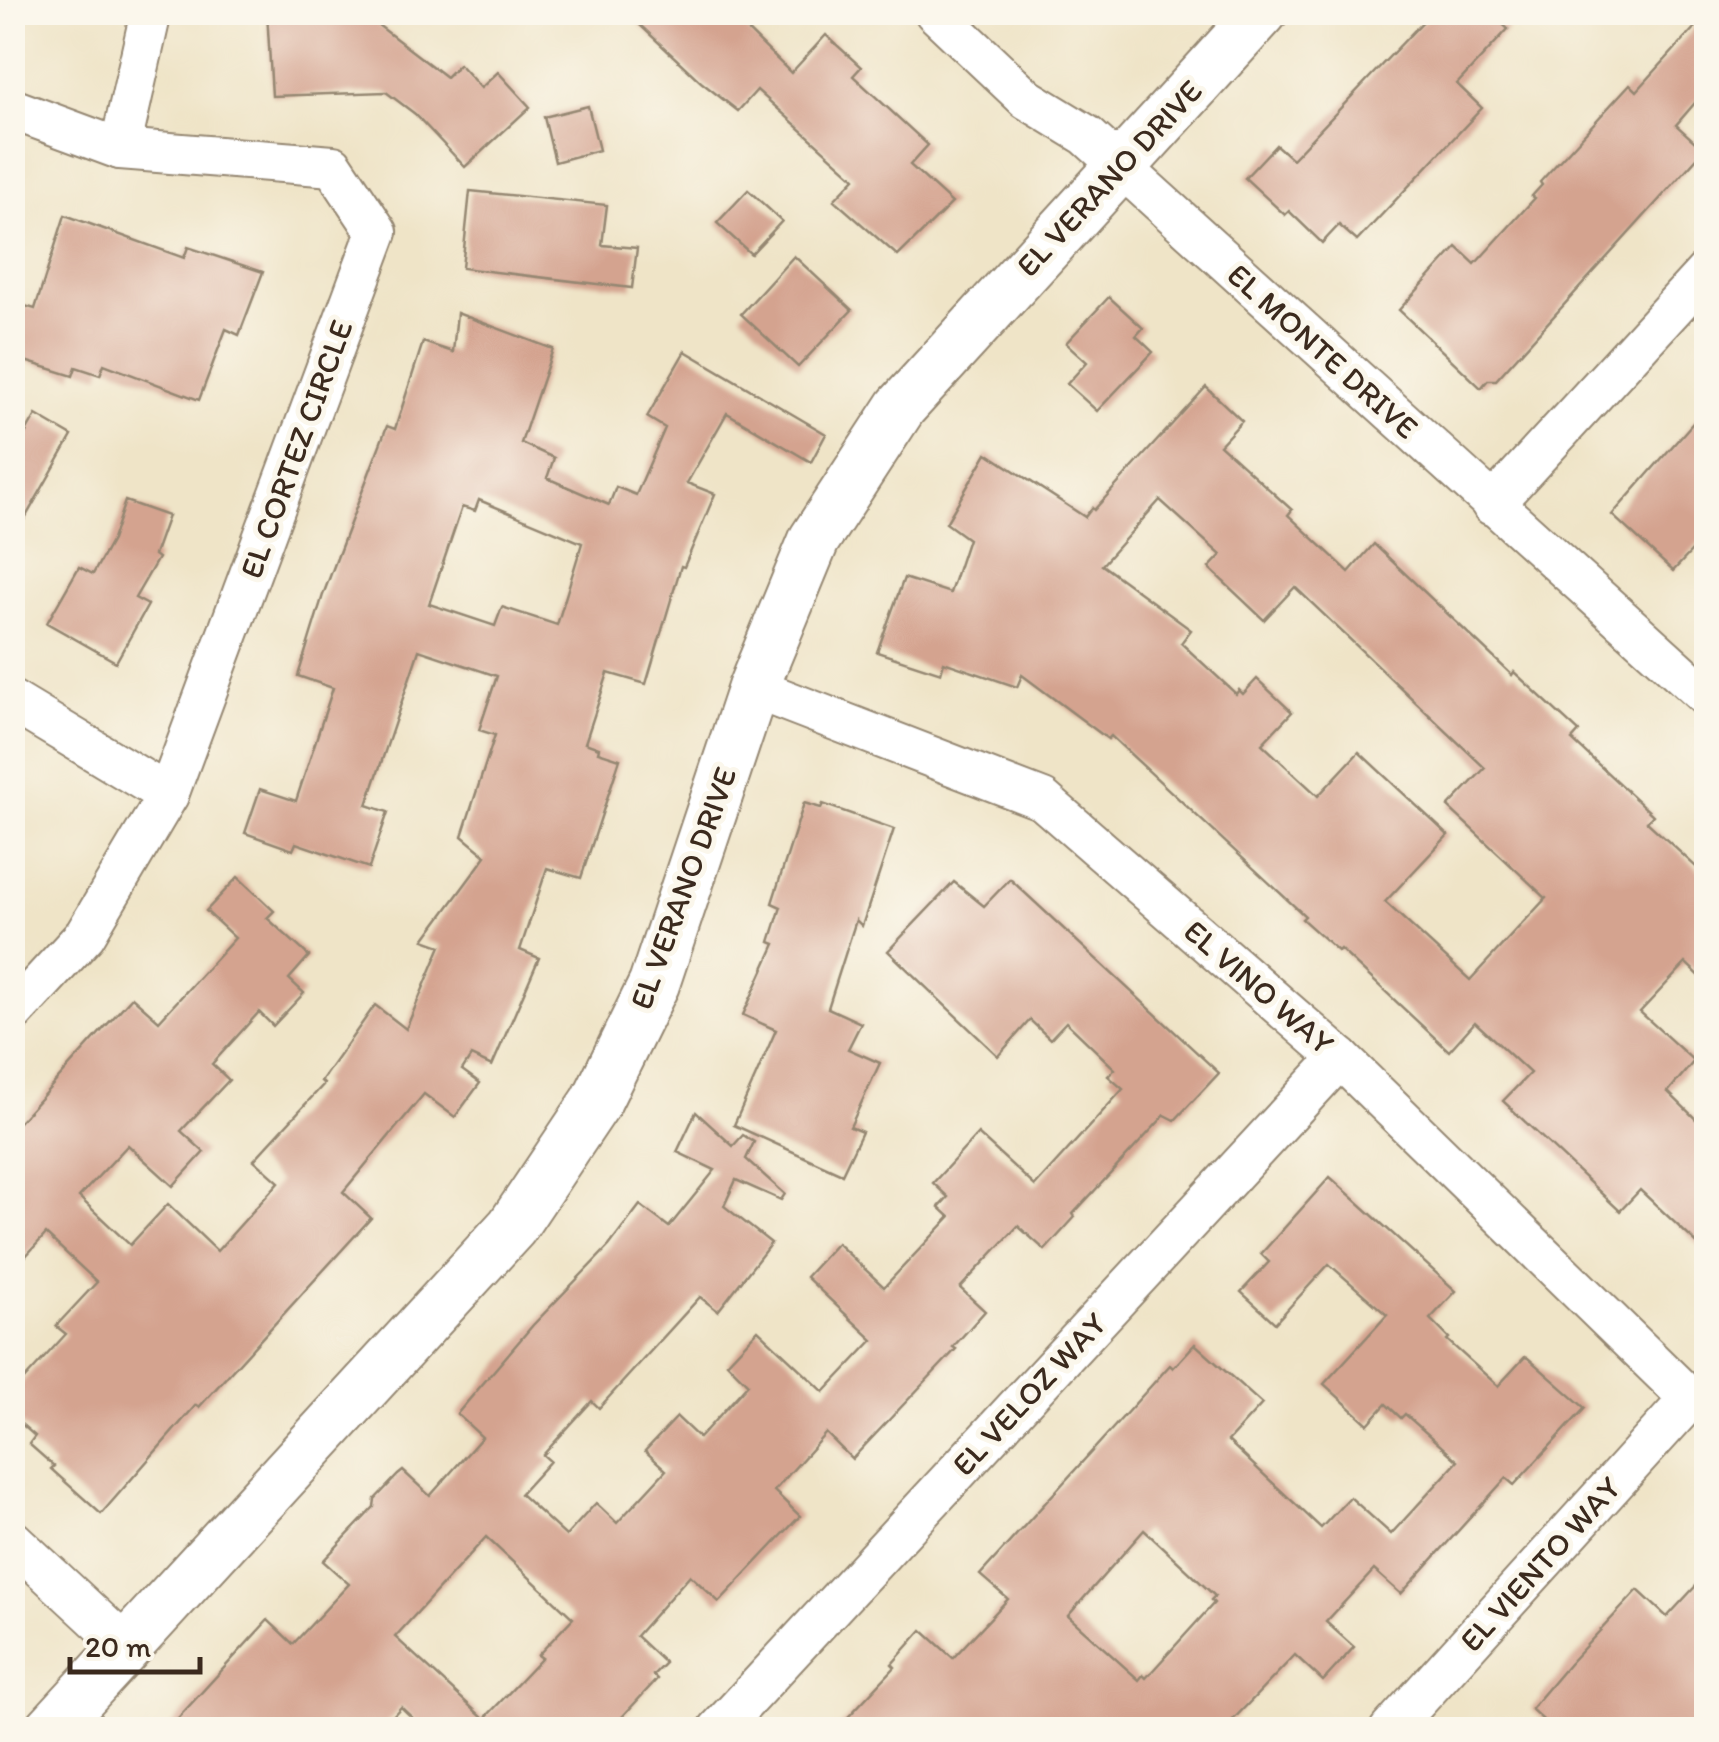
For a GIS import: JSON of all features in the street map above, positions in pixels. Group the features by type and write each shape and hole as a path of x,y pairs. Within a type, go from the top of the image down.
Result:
{"street":[{"path":"120,149 151,12"},
{"name":"EL MONTE DRIVE","path":"935,12 1027,98 1086,135 1706,696"},
{"name":"EL VERANO DRIVE","path":"50,1730 512,1226 596,1102 654,984 753,688 814,540 901,406 1262,12"},
{"name":"EL CORTEZ CIRCLE","path":"12,110 120,149 333,166 377,232 168,795 85,935 12,1014"},
{"path":"1492,505 1706,272"},
{"name":"EL VINO WAY","path":"753,688 1043,800 1340,1058 1690,1399"},
{"path":"12,700 168,795"},
{"name":"EL VELOZ WAY","path":"718,1730 1340,1058"},
{"name":"EL VIENTO WAY","path":"1390,1730 1690,1399"},
{"path":"12,1540 127,1647"}],"building":[{"path":"267,12 349,12 349,20 369,18 446,77 459,64 481,88 498,72 530,107 465,167 415,114 386,92 272,96"},
{"path":"626,12 729,12 791,73 826,35 861,67 853,76 928,145 910,165 952,203 898,256 834,200 855,178 757,90 738,111"},
{"path":"1432,12 1490,12 1508,29 1457,84 1482,108 1357,241 1339,225 1322,243 1289,211 1285,215 1245,178 1276,145 1292,159"},
{"path":"1706,15 1706,90 1676,125 1704,150 1496,380 1488,380 1481,388 1399,310 1457,247 1475,264 1535,198 1532,196 1542,185 1540,182 1630,84 1637,91"},
{"path":"588,106 599,150 555,162 544,117"},
{"path":"748,190 782,221 751,254 717,223"},
{"path":"470,191 607,205 602,245 637,248 632,288 462,268"},
{"path":"65,215 184,258 188,247 263,272 239,335 226,329 199,400 104,364 100,375 76,367 73,376 12,357 12,343 25,306 35,309"},
{"path":"794,256 852,310 798,367 741,314"},
{"path":"1109,297 1143,328 1136,336 1153,352 1097,411 1067,384 1087,362 1066,343"},
{"path":"457,313 553,349 521,443 554,458 547,478 609,505 616,487 636,495 665,428 647,417 685,351 826,434 811,462 727,413 687,483 715,494 684,567 681,566 646,684 608,673 585,743 620,759 581,878 547,868 520,950 539,958 492,1066 471,1056 462,1070 480,1083 455,1117 424,1094 343,1192 371,1218 199,1407 196,1405 101,1514 51,1469 54,1466 29,1444 35,1436 12,1416 12,1393 66,1334 56,1326 97,1282 46,1234 12,1271 12,1130 132,997 159,1021 235,938 206,911 238,877 274,911 267,918 309,956 289,979 304,993 273,1026 259,1012 212,1064 229,1080 181,1131 204,1152 173,1186 128,1145 79,1197 130,1245 168,1204 217,1251 279,1182 254,1160 324,1084 321,1081 375,1005 406,1029 441,946 424,940 486,856 462,836 495,735 479,730 497,676 419,650 367,805 388,812 369,868 296,843 293,850 245,833 260,789 296,801 333,688 298,676 323,595 387,426 395,429 423,342 453,352","holes":["479,500 582,543 557,625 502,607 495,626 429,604 462,507 475,511"]},
{"path":"1206,387 1242,421 1220,445 1292,510 1288,515 1349,572 1374,544 1512,675 1514,672 1579,732 1572,740 1653,815 1647,822 1706,876 1706,982 1686,963 1640,1012 1694,1061 1668,1092 1706,1129 1706,1252 1640,1190 1620,1211 1503,1101 1530,1073 1475,1022 1449,1051 1340,949 1302,919 1305,916 1111,736 1108,739 1022,675 1017,687 944,662 941,673 877,652 904,578 950,593 968,539 946,523 987,453 1085,517","holes":["1160,500 1221,555 1209,568 1264,620 1295,587 1485,768 1448,807 1546,898 1470,980 1385,902 1448,835 1359,752 1318,796 1262,744 1292,712 1257,679 1243,694 1239,690 1236,694 1181,643 1191,630 1102,565"]},
{"path":"1706,408 1706,536 1673,571 1612,515"},
{"path":"36,415 72,436 12,541 12,457"},
{"path":"125,501 168,516 154,555 158,558 135,598 148,605 116,662 47,623 79,567 93,574 112,540"},
{"path":"804,803 821,808 823,804 894,829 862,926 856,920 828,1008 861,1023 848,1049 880,1063 850,1127 862,1132 842,1174 734,1125 776,1030 743,1015 775,944 770,942 781,907 772,903"},
{"path":"1010,879 1219,1073 1175,1120 1165,1115 1045,1250 1018,1226 960,1288 985,1311 953,1347 956,1349 852,1459 826,1433 774,1491 800,1516 719,1602 690,1575 636,1636 665,1663 653,1675 657,1679 610,1730 425,1730 401,1707 380,1730 167,1730 268,1620 293,1644 349,1584 323,1561 398,1475 403,1471 430,1496 482,1437 457,1414 533,1325 609,1246 640,1205 669,1227 715,1170 677,1152 696,1112 733,1146 743,1135 754,1142 746,1159 785,1194 781,1200 736,1180 724,1206 771,1243 718,1311 700,1297 599,1408 592,1401 543,1455 550,1461 520,1494 566,1536 596,1503 617,1523 666,1470 645,1451 677,1417 699,1438 748,1384 727,1363 758,1330 824,1392 873,1340 806,1277 837,1243 884,1287 950,1217 939,1207 948,1197 933,1183 978,1134 1035,1186 1123,1089 1108,1076 1115,1069 1066,1022 1050,1039 1030,1020 998,1056 888,951 954,882 984,906","holes":["486,1537 573,1618 538,1655 542,1658 484,1719 395,1637"]},
{"path":"1330,1177 1456,1291 1430,1319 1447,1340 1498,1386 1528,1358 1585,1408 1514,1485 1506,1478 1401,1594 1374,1570 1326,1622 1354,1647 1323,1681 1295,1655 1223,1730 836,1730 895,1667 892,1664 922,1630 953,1658 1008,1599 980,1575 1170,1365 1173,1368 1195,1344 1262,1404 1228,1441 1321,1528 1350,1497 1391,1534 1458,1461 1405,1414 1401,1418 1386,1404 1368,1424 1324,1384 1387,1315 1329,1264 1275,1323 1241,1292 1269,1262 1261,1254","holes":["1144,1530 1215,1596 1211,1600 1214,1603 1146,1678 1143,1675 1139,1680 1068,1616"]},
{"path":"1706,1575 1706,1730 1554,1730 1531,1709 1638,1590 1667,1617"}]}
